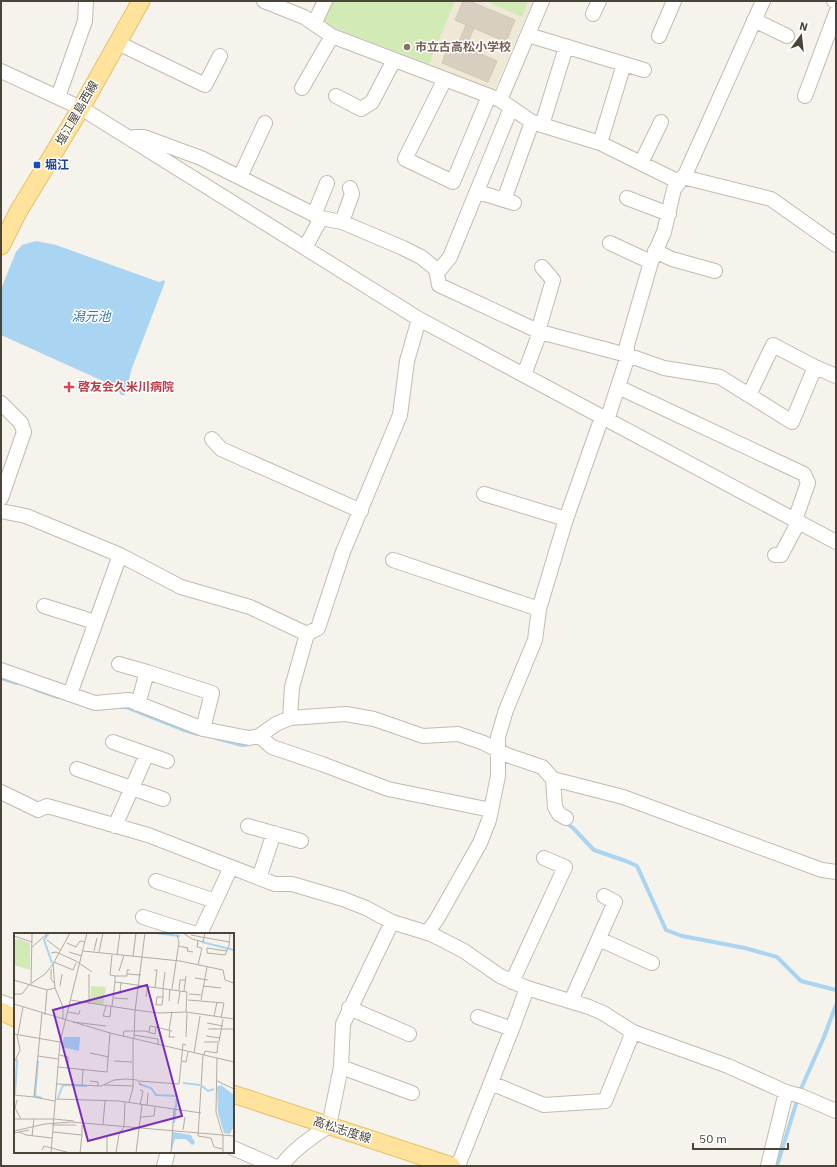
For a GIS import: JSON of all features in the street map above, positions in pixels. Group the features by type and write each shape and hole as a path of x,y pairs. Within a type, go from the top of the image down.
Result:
{"main road":[{"name":"塩江屋島西線","path":"1,246 18,212 81,108 140,1"},
{"path":"1,1011 14,1018"},
{"path":"1,1018 14,1019"},
{"name":"高松志度線","path":"234,1094 452,1166"}],"street":[{"path":"58,97 85,21 86,1"},
{"path":"264,1 304,17 332,36 500,101 537,124 600,143 681,180 771,199 836,245"},
{"path":"314,24 325,1"},
{"path":"445,79 405,159 452,182 500,101 542,1"},
{"path":"593,14 598,1"},
{"path":"659,36 674,1"},
{"path":"427,933 437,919 480,843 491,810 498,754 498,737 506,710 535,640 539,609 566,519 618,387 627,355 627,344 653,256 664,232 674,189 681,180 763,1"},
{"path":"805,96 836,13"},
{"path":"754,20 787,36"},
{"path":"528,35 644,70"},
{"path":"302,88 332,36"},
{"path":"118,43 205,85 220,56"},
{"path":"478,192 509,202 518,160 537,124 566,47"},
{"path":"336,96 361,109 372,102 394,60"},
{"path":"600,143 624,64"},
{"path":"1,71 81,108 419,319 836,542"},
{"path":"437,273 450,257 478,192 500,101"},
{"path":"641,163 661,122"},
{"path":"240,177 265,123"},
{"path":"128,137 144,138 201,158 317,216 342,222 403,248 421,257 436,270 439,285 540,332 627,355 664,368 720,377 792,422 816,367"},
{"path":"305,248 327,183"},
{"path":"342,222 352,194 350,188"},
{"path":"627,198 668,214"},
{"path":"610,243 653,256 672,259 715,271"},
{"path":"524,375 540,332 539,328 554,280 542,267"},
{"path":"290,718 292,687 306,634 318,628 343,552 400,415 407,361 419,319"},
{"path":"750,396 773,345 836,376"},
{"path":"618,387 804,474 808,483 797,521 780,555 775,555"},
{"path":"1,403 21,423 24,432 1,498"},
{"path":"212,439 221,450 361,511"},
{"path":"484,494 566,519"},
{"path":"1,511 26,516 120,554 181,587 250,607 306,634"},
{"path":"70,694 120,554"},
{"path":"393,560 539,609"},
{"path":"44,606 95,622"},
{"path":"119,664 212,693 203,729"},
{"path":"1,670 95,703 129,700 203,729 249,738 259,736 276,724 290,718 357,715 374,719 422,736 458,734 498,754 507,755 542,767 553,779 623,797 822,870 836,872"},
{"path":"138,704 147,672"},
{"path":"259,736 272,747 388,789 491,810"},
{"path":"113,742 167,761"},
{"path":"116,826 147,754"},
{"path":"77,769 163,799"},
{"path":"553,779 555,807 559,814 566,818"},
{"path":"1,792 38,810 47,806 148,835 275,884 292,884 343,899 366,908 392,922 427,933 464,951 500,976 512,982 603,1013 633,1032 728,1066 836,1110"},
{"path":"248,826 301,841"},
{"path":"259,878 274,833"},
{"path":"512,982 565,867 544,858"},
{"path":"200,933 231,867"},
{"path":"156,881 215,901"},
{"path":"571,1001 615,902 604,896"},
{"path":"142,917 193,933"},
{"path":"281,1166 294,1152 315,1134 329,1126 341,1067 343,1024 349,1008 392,922"},
{"path":"599,939 652,963"},
{"path":"458,1166 527,988"},
{"path":"1,1002 14,1007"},
{"path":"349,1008 409,1034"},
{"path":"478,1017 512,1029"},
{"path":"491,1084 544,1105 605,1101 633,1032"},
{"path":"341,1067 412,1093"},
{"path":"768,1166 794,1094"},
{"path":"234,1148 274,1166"}],"shaded area":[{"path":"330,1 533,1 493,93 319,25"}],"green space":[{"name":"市立古高松小学校","path":"332,1 455,1 429,64 322,23"},
{"path":"486,1 528,1 522,17"}],"water":[{"name":"潟元池","path":"36,241 56,245 159,282 164,280 165,282 132,368 125,395 121,395 116,387 1,335 1,289 16,252 22,245"}],"building":[{"path":"463,1 469,1 515,20 506,42 455,20"},
{"path":"466,25 474,28 466,47 458,44"},
{"path":"445,41 450,43 451,41 497,61 488,82 442,63 446,52 441,50"}],"waterway":[{"path":"1,678 17,683"},
{"path":"35,689 58,697"},
{"path":"121,707 126,707 198,734"},
{"path":"216,738 242,745 250,744"},
{"path":"565,822 573,828 594,850 637,866 666,930 682,936 745,948 777,957 801,981 836,990"},
{"path":"777,1166 800,1091 824,1037 836,1005"}],"place":[{"name":"市立古高松小学校","path":"407,47"},
{"name":"堀江","path":"37,165"},
{"name":"啓友会久米川病院","path":"69,387"}]}
